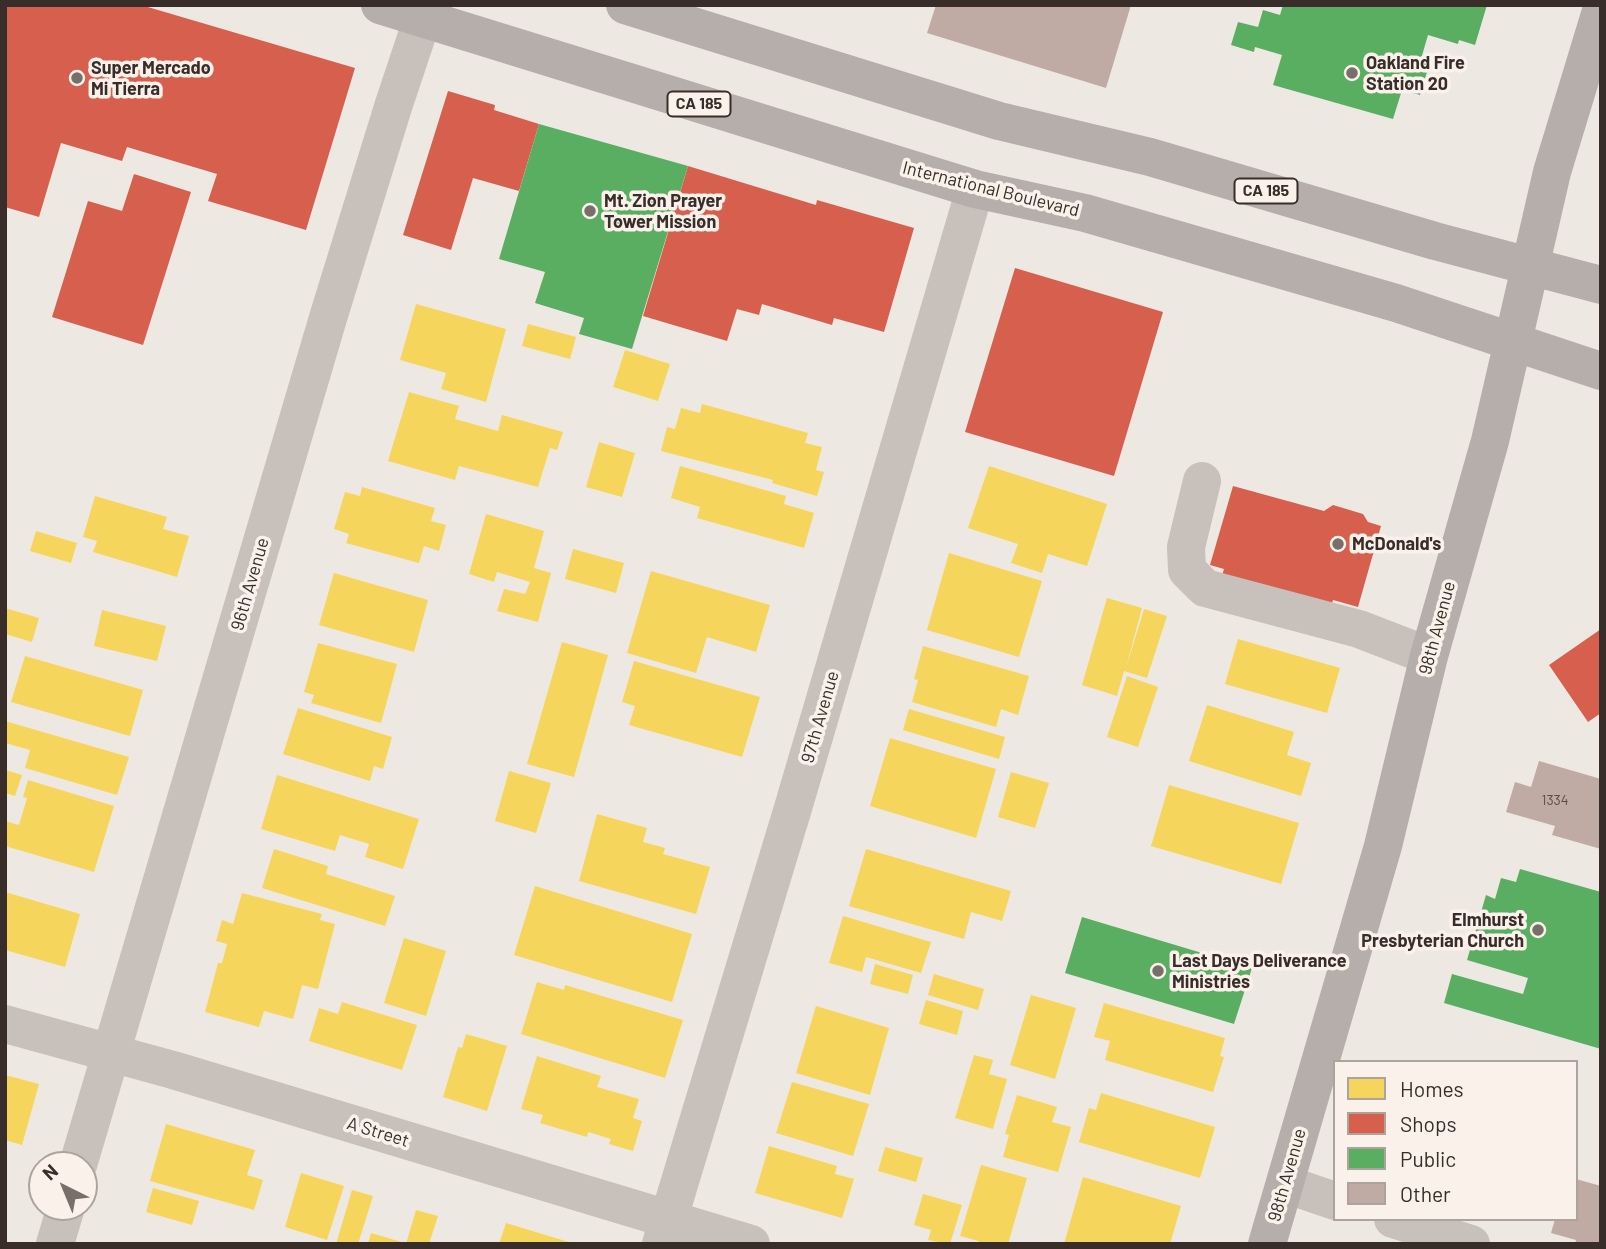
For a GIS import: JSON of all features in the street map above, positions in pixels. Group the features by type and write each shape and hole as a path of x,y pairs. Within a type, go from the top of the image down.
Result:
{"main road":[{"name":"International Boulevard","path":"380,5 425,12 975,188 1099,217 1396,303 1601,371"},
{"name":"CA 185","path":"625,5 999,121 1150,157 1435,241 1601,285"},
{"name":"98th Avenue","path":"1267,1244 1383,846 1429,656 1490,441 1552,172 1601,11"}],"street":[{"name":"96th Avenue","path":"82,1151 328,318 425,12"},
{"name":"97th Avenue","path":"664,1231 789,821 975,188"},
{"path":"1202,481 1186,547 1187,569 1205,588 1359,629 1429,656"},
{"name":"A Street","path":"5,1024 173,1070 664,1231 751,1244"},
{"path":"1285,1184 1333,1200"},
{"path":"55,1244 62,1221"},
{"path":"1400,1221 1471,1244"}],"building: Homes":[{"path":"416,304 506,329 486,402 441,389 446,373 400,360"},
{"path":"528,324 576,337 570,359 522,346"},
{"path":"625,350 670,364 658,401 613,387"},
{"path":"409,392 459,406 455,419 498,431 502,415 563,432 557,450 550,448 538,487 459,466 455,480 388,461"},
{"path":"702,404 808,433 805,443 822,447 816,470 824,472 817,496 772,483 773,480 661,451 667,427 675,429 681,408 700,413"},
{"path":"599,442 635,453 622,497 586,487"},
{"path":"680,466 786,496 784,504 814,513 804,548 697,518 700,507 671,498"},
{"path":"989,466 1107,504 1087,566 1048,554 1042,573 1011,563 1018,544 968,528"},
{"path":"362,487 435,508 431,521 446,525 439,551 424,546 419,563 346,543 349,534 334,529 345,492 360,496"},
{"path":"95,496 167,517 163,529 189,536 177,577 93,552 97,541 83,537"},
{"path":"486,514 544,531 534,568 551,573 538,622 497,611 504,589 525,594 530,582 497,572 494,582 469,574"},
{"path":"36,531 77,543 71,563 30,551"},
{"path":"573,549 624,563 616,593 565,579"},
{"path":"949,553 1042,581 1019,657 927,630"},
{"path":"651,571 770,605 756,652 707,637 696,673 627,653"},
{"path":"334,573 428,600 414,652 319,625"},
{"path":"1107,598 1142,608 1126,668 1144,609 1167,616 1147,678 1124,671 1117,696 1082,685"},
{"path":"5,608 39,618 32,642 5,634"},
{"path":"102,610 166,626 157,661 94,646"},
{"path":"1238,639 1340,668 1327,713 1225,684"},
{"path":"562,642 608,655 574,777 527,764"},
{"path":"318,643 397,664 381,723 311,703 314,695 304,692"},
{"path":"923,646 1029,676 1018,715 1001,709 996,727 912,702 918,680 914,679"},
{"path":"25,656 143,690 130,736 11,702"},
{"path":"634,661 760,697 742,757 629,725 635,706 622,702"},
{"path":"1127,676 1158,687 1138,747 1107,737"},
{"path":"1207,705 1294,732 1287,755 1311,763 1301,796 1189,761"},
{"path":"298,708 392,737 383,769 374,766 370,781 283,754"},
{"path":"909,709 1005,737 999,759 903,730"},
{"path":"5,721 129,757 117,795 25,768 30,750 5,743"},
{"path":"890,738 996,769 976,838 870,806"},
{"path":"5,770 22,775 15,796 5,793"},
{"path":"509,771 551,783 536,833 495,821"},
{"path":"1011,772 1049,783 1035,828 998,817"},
{"path":"277,775 419,819 403,869 365,857 369,844 340,835 335,851 261,829"},
{"path":"28,780 114,806 94,872 5,846 5,821 19,825 27,798 23,797"},
{"path":"1169,785 1299,823 1281,884 1151,846"},
{"path":"597,814 647,828 643,842 665,848 663,854 710,867 696,914 579,881"},
{"path":"274,849 328,866 326,874 395,896 385,926 262,888"},
{"path":"866,849 1011,891 1002,921 971,912 964,939 849,906"},
{"path":"535,886 692,934 672,1002 514,955"},
{"path":"5,892 80,914 65,967 5,950"},
{"path":"242,893 322,914 320,920 335,924 318,989 302,985 293,1019 264,1011 259,1027 205,1012 218,963 222,963 227,944 216,941 222,920 233,924"},
{"path":"843,916 931,942 921,973 866,957 862,972 829,963"},
{"path":"404,938 446,951 426,1016 384,1003"},
{"path":"875,964 913,975 908,994 870,984"},
{"path":"934,974 984,989 978,1010 928,995"},
{"path":"537,982 564,990 565,985 683,1020 665,1078 521,1034"},
{"path":"1031,995 1076,1008 1055,1079 1010,1065"},
{"path":"926,1000 963,1011 957,1035 919,1024"},
{"path":"342,1002 417,1025 402,1070 309,1041 319,1008 338,1014"},
{"path":"1104,1003 1225,1038 1220,1056 1224,1057 1213,1092 1105,1060 1110,1041 1094,1037"},
{"path":"816,1006 889,1028 870,1095 796,1073"},
{"path":"466,1034 507,1046 487,1111 443,1097 458,1047 462,1048"},
{"path":"974,1055 993,1060 989,1074 1007,1079 993,1129 955,1118"},
{"path":"537,1056 601,1076 597,1087 639,1099 633,1118 642,1121 633,1151 609,1144 611,1139 588,1132 587,1137 540,1123 543,1115 521,1109"},
{"path":"5,1075 39,1084 22,1145 5,1140"},
{"path":"792,1082 869,1104 853,1156 776,1133"},
{"path":"1101,1093 1215,1127 1200,1178 1079,1142 1089,1108 1096,1110"},
{"path":"1017,1095 1057,1107 1052,1122 1071,1127 1058,1172 1003,1157 1009,1135 1005,1134"},
{"path":"166,1124 255,1150 247,1175 263,1180 254,1210 150,1181"},
{"path":"769,1146 837,1166 835,1174 854,1179 842,1218 755,1193"},
{"path":"885,1147 923,1158 916,1182 878,1171"},
{"path":"981,1165 1027,1178 1008,1244 978,1244 979,1241 960,1236"},
{"path":"301,1173 344,1186 327,1240 285,1227"},
{"path":"1083,1177 1181,1206 1170,1244 1064,1244"},
{"path":"153,1188 199,1201 192,1225 146,1212"},
{"path":"352,1190 373,1196 358,1244 336,1244"},
{"path":"923,1194 962,1205 950,1244 928,1240 931,1230 914,1225"},
{"path":"416,1210 438,1216 429,1244 406,1244"},
{"path":"506,1223 572,1243 572,1244 499,1244"},
{"path":"371,1233 405,1243 405,1244 368,1244"}],"building: Shops":[{"path":"5,5 141,5 355,68 306,230 208,201 217,174 127,147 122,161 61,143 39,217 5,207"},
{"path":"448,91 495,105 494,110 539,124 519,191 473,178 451,250 403,235"},
{"path":"688,166 816,205 817,200 914,228 884,332 834,318 832,325 762,304 759,315 737,309 727,341 643,316"},
{"path":"134,174 191,192 143,345 52,317 88,201 122,211"},
{"path":"1015,268 1163,312 1114,476 965,432"},
{"path":"1233,486 1324,511 1333,505 1363,514 1368,522 1381,526 1358,607 1333,600 1329,612 1220,582 1224,569 1210,565"},
{"path":"1601,629 1601,713 1588,722 1549,665"}],"building: Public":[{"name":"Oakland Fire Station 20","path":"1283,5 1487,5 1475,45 1459,40 1458,44 1428,35 1421,59 1430,62 1420,95 1402,90 1393,119 1273,85 1282,55 1255,47 1254,52 1231,45 1238,22 1258,27 1263,10 1280,15"},
{"path":"539,124 688,166 632,349 579,334 584,318 535,303 545,272 499,259"},
{"name":"Elmhurst Presbyterian Church","path":"1520,869 1601,892 1601,1049 1444,1003 1452,974 1523,994 1528,978 1467,960 1486,895 1495,899 1501,878 1516,882"},
{"name":"Last Days Deliverance Ministries","path":"1082,917 1252,968 1234,1024 1065,973"}],"building: Other":[{"path":"936,5 1131,5 1106,88 927,33"},
{"path":"1539,761 1601,779 1601,849 1552,835 1555,826 1506,812 1515,782 1531,787"},
{"path":"1578,1180 1601,1186 1601,1244 1575,1244 1576,1240 1551,1233 1554,1221 1578,1221"}],"place":[{"name":"Oakland Fire Station 20","path":"1352,73"},
{"name":"Super Mercado Mi Tierra","path":"77,78"},
{"name":"Mt. Zion Prayer Tower Mission","path":"590,211"},
{"name":"McDonald's","path":"1338,544"},
{"name":"Elmhurst Presbyterian Church","path":"1538,930"},
{"name":"Last Days Deliverance Ministries","path":"1158,971"}]}
